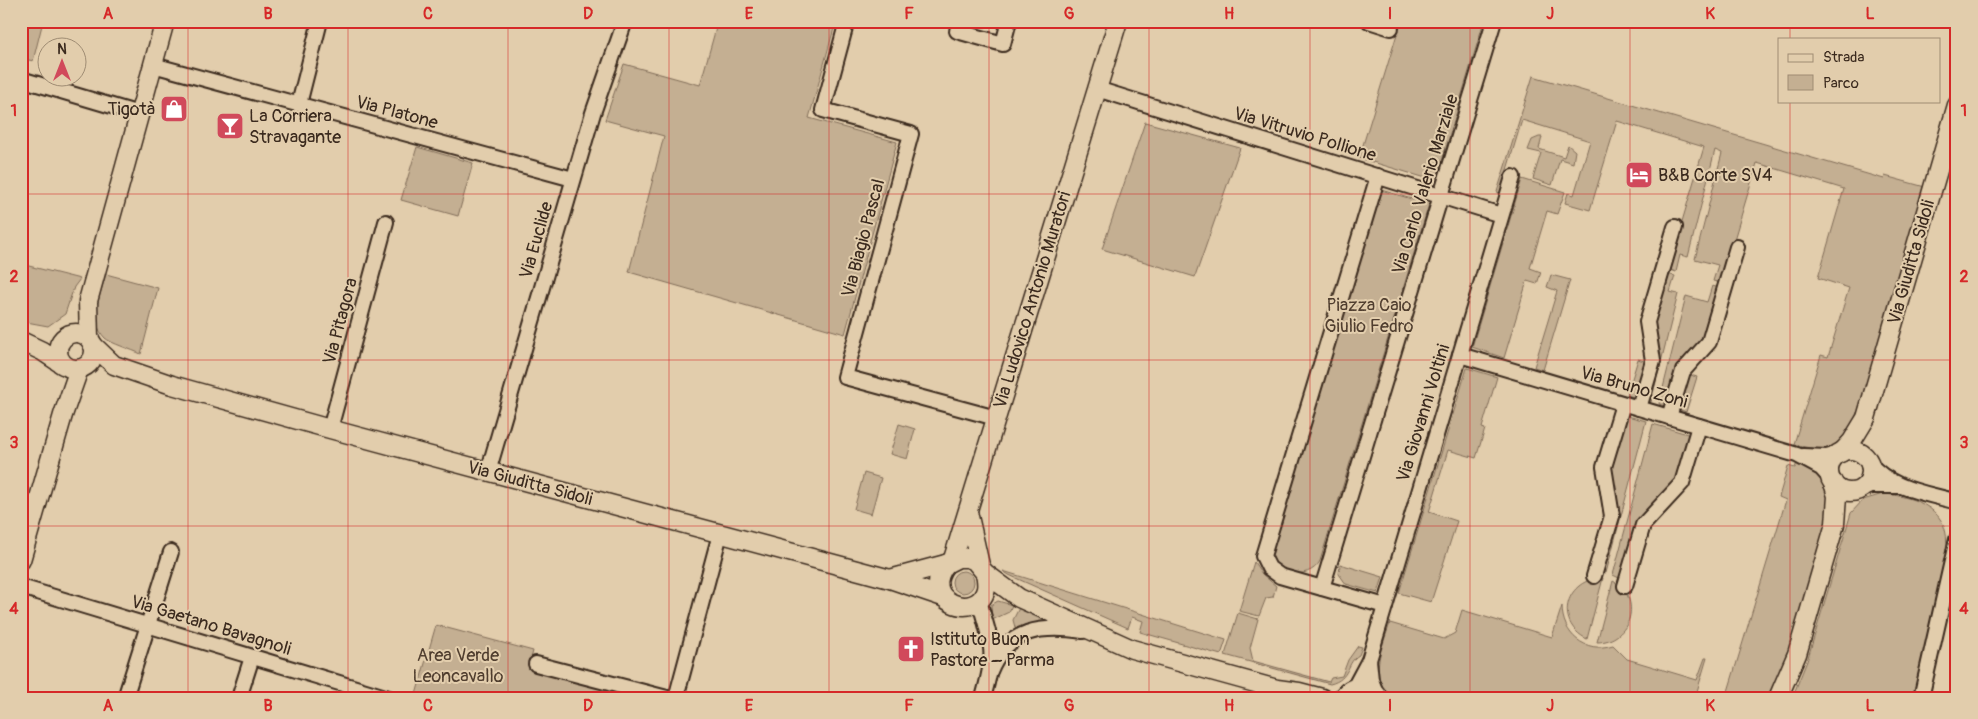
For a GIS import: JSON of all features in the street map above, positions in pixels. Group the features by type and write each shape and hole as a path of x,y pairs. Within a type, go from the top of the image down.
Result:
{"street":[{"path":"88,301 90,341 93,356 91,361 72,367 60,360 58,349 88,301 165,21"},
{"path":"299,104 320,21"},
{"name":"Via Euclide","path":"488,472 593,113 625,21"},
{"name":"Via Biagio Pascal","path":"847,21 823,110 911,134 845,377 996,418"},
{"path":"960,21 957,31 1003,44 1009,21"},
{"name":"Via Ludovico Antonio Muratori","path":"950,562 1118,21"},
{"path":"1368,21 1391,28"},
{"name":"Via Carlo Valerio Marziale","path":"1322,588 1494,21"},
{"name":"Via Platone","path":"153,64 573,179"},
{"path":"24,80 139,114"},
{"name":"Via Vitruvio Pollione","path":"1097,89 1501,215"},
{"name":"Via Giuditta Sidoli","path":"1868,461 1865,448 1866,418 1957,105"},
{"path":"1378,176 1264,550 1266,565 1276,574 1385,606"},
{"name":"Via Giovanni Voltini","path":"1343,694 1369,660 1513,177"},
{"name":"Via Pitagora","path":"330,429 386,222"},
{"path":"1639,408 1653,361 1647,322 1675,227"},
{"path":"1669,417 1683,371 1709,342 1737,247"},
{"name":"Via Giuditta Sidoli","path":"24,342 79,333 90,341 114,365 172,385 488,472 890,579 965,606 981,598 1019,598"},
{"name":"Via Giuditta Sidoli","path":"24,342 72,367 172,385"},
{"name":"Via Bruno Zoni","path":"1460,355 1797,455 1821,468 1832,480"},
{"path":"21,560 63,415 72,367"},
{"path":"1594,576 1612,516 1604,467 1622,404"},
{"name":"Via Giuditta Sidoli","path":"1841,453 1852,441 1866,418"},
{"path":"1625,586 1643,525 1682,483 1699,426"},
{"path":"1778,698 1797,654 1835,524 1837,496 1832,480 1832,463 1841,453 1857,452 1881,474 1901,486 1957,502"},
{"name":"Via Bruno Zoni","path":"1797,455 1827,457 1841,453"},
{"path":"1835,524 1848,502 1861,490 1871,476 1868,461"},
{"path":"1832,480 1846,492 1872,486 1901,486"},
{"path":"967,511 983,569 986,588 981,598 986,626 993,648 990,671 983,698"},
{"path":"676,698 720,534"},
{"path":"1921,698 1957,539"},
{"path":"125,698 171,552"},
{"name":"Via Giuditta Sidoli","path":"890,579 967,558 1019,598 1145,653 1284,694 1299,692 1322,698"},
{"path":"950,562 939,576 938,584 950,601 986,626"},
{"name":"Via Gaetano Bavagnoli","path":"21,587 252,656 364,694 389,698"},
{"name":"Via Giuditta Sidoli","path":"990,671 1008,644 1028,632 1060,628 1088,632 1105,637"},
{"path":"239,698 252,656"},
{"name":"Via Giovanni Voltini","path":"1369,660 1371,680 1378,696"},
{"path":"536,664 667,698"},
{"path":"1343,694 1367,688 1378,696"}],"green space":[{"path":"21,21 43,21 33,61 21,58"},
{"path":"718,21 836,21 809,118 897,142 845,334 629,272 664,136 605,120 624,64 700,85"},
{"path":"1401,21 1484,21 1436,181 1359,158"},
{"path":"1533,76 1884,179 1885,176 1925,187 1860,412 1857,412 1853,424 1842,440 1835,445 1817,449 1794,444 1821,355 1828,357 1849,288 1818,278 1844,189 1757,163 1721,283 1713,281 1718,265 1695,259 1722,153 1715,150 1688,257 1680,255 1676,272 1668,269 1704,147 1617,121 1590,210 1565,203 1568,193 1574,195 1590,141 1522,120 1500,193 1497,192"},
{"path":"1145,122 1240,148 1195,277 1102,249"},
{"path":"1542,137 1539,149 1564,157 1568,145 1575,151 1573,163 1560,159 1552,185 1533,179 1541,153 1528,150 1532,140"},
{"path":"417,147 473,163 458,216 401,200"},
{"path":"1522,179 1565,192 1557,214 1547,211 1530,268 1541,272 1537,284 1527,281 1504,358 1472,347"},
{"name":"Piazza Caio Giulio Fedro","path":"1381,190 1429,204 1320,561 1315,568 1308,572 1291,573 1277,565 1272,559 1271,550"},
{"path":"21,264 80,279 74,287 65,314 48,326 21,321"},
{"path":"106,274 158,288 141,354 108,340 100,331 97,324 97,307"},
{"path":"1667,274 1675,276 1670,292 1678,294 1651,402 1646,401 1652,324"},
{"path":"1551,275 1570,280 1543,370 1534,367 1557,291 1547,287"},
{"path":"1712,286 1720,288 1704,339 1667,407 1659,404 1686,296 1707,302"},
{"path":"1638,359 1647,362 1637,398 1627,395"},
{"path":"1467,368 1497,377 1482,428 1485,429 1476,458 1448,450 1429,512 1457,521 1431,602 1399,593"},
{"path":"1687,374 1697,377 1686,412 1677,409"},
{"path":"1624,415 1646,421 1606,573 1601,572 1610,466"},
{"path":"899,424 915,429 907,459 890,454"},
{"path":"1653,424 1691,435 1677,481 1638,523 1621,579 1613,575"},
{"path":"1797,463 1811,469 1820,477 1827,487 1832,502 1797,631 1769,698 1726,698 1786,500 1779,497 1788,466 1795,468"},
{"path":"864,473 881,478 871,514 854,509"},
{"path":"1883,494 1908,498 1929,508 1938,516 1943,525 1946,536 1946,550 1949,551 1917,698 1792,698 1807,661 1851,513 1863,500"},
{"path":"1254,562 1262,574 1276,586 1273,597 1266,598 1259,616 1239,611"},
{"path":"1340,564 1383,577 1378,593 1346,584 1339,574"},
{"path":"963,571 971,574 974,582 971,590 963,593 955,590 952,582 955,574"},
{"path":"1003,571 1226,640 1221,655 1140,632 1143,621 1132,617 1128,628"},
{"path":"1603,578 1587,639 1576,631 1570,622 1567,612 1568,602 1580,585 1590,580"},
{"path":"1613,581 1623,589 1628,598 1631,608 1629,618 1625,627 1618,635 1609,640 1597,642"},
{"path":"998,601 1012,605 1009,612 992,620 991,605"},
{"path":"1562,606 1566,625 1571,633 1577,639 1593,647 1613,645 1627,659 1697,680 1705,658 1707,658 1695,698 1390,698 1383,689 1378,671 1381,652 1390,623 1444,639 1455,633 1462,610 1552,637"},
{"path":"1019,608 1048,622 1016,631 1013,620"},
{"path":"1238,613 1258,619 1250,648 1253,661 1329,682 1331,678 1342,676 1348,660 1358,646 1362,647 1359,655 1342,678 1330,684 1225,655"},
{"name":"Area Verde Leoncavallo","path":"436,625 533,651 529,666 646,698 415,698"}],"place":[{"name":"Tigotà","path":"174,109"},
{"name":"La Corriera Stravagante","path":"230,126"},
{"name":"B&B Corte SV4","path":"1639,175"},
{"name":"Istituto Buon Pastore – Parma","path":"911,649"}]}
